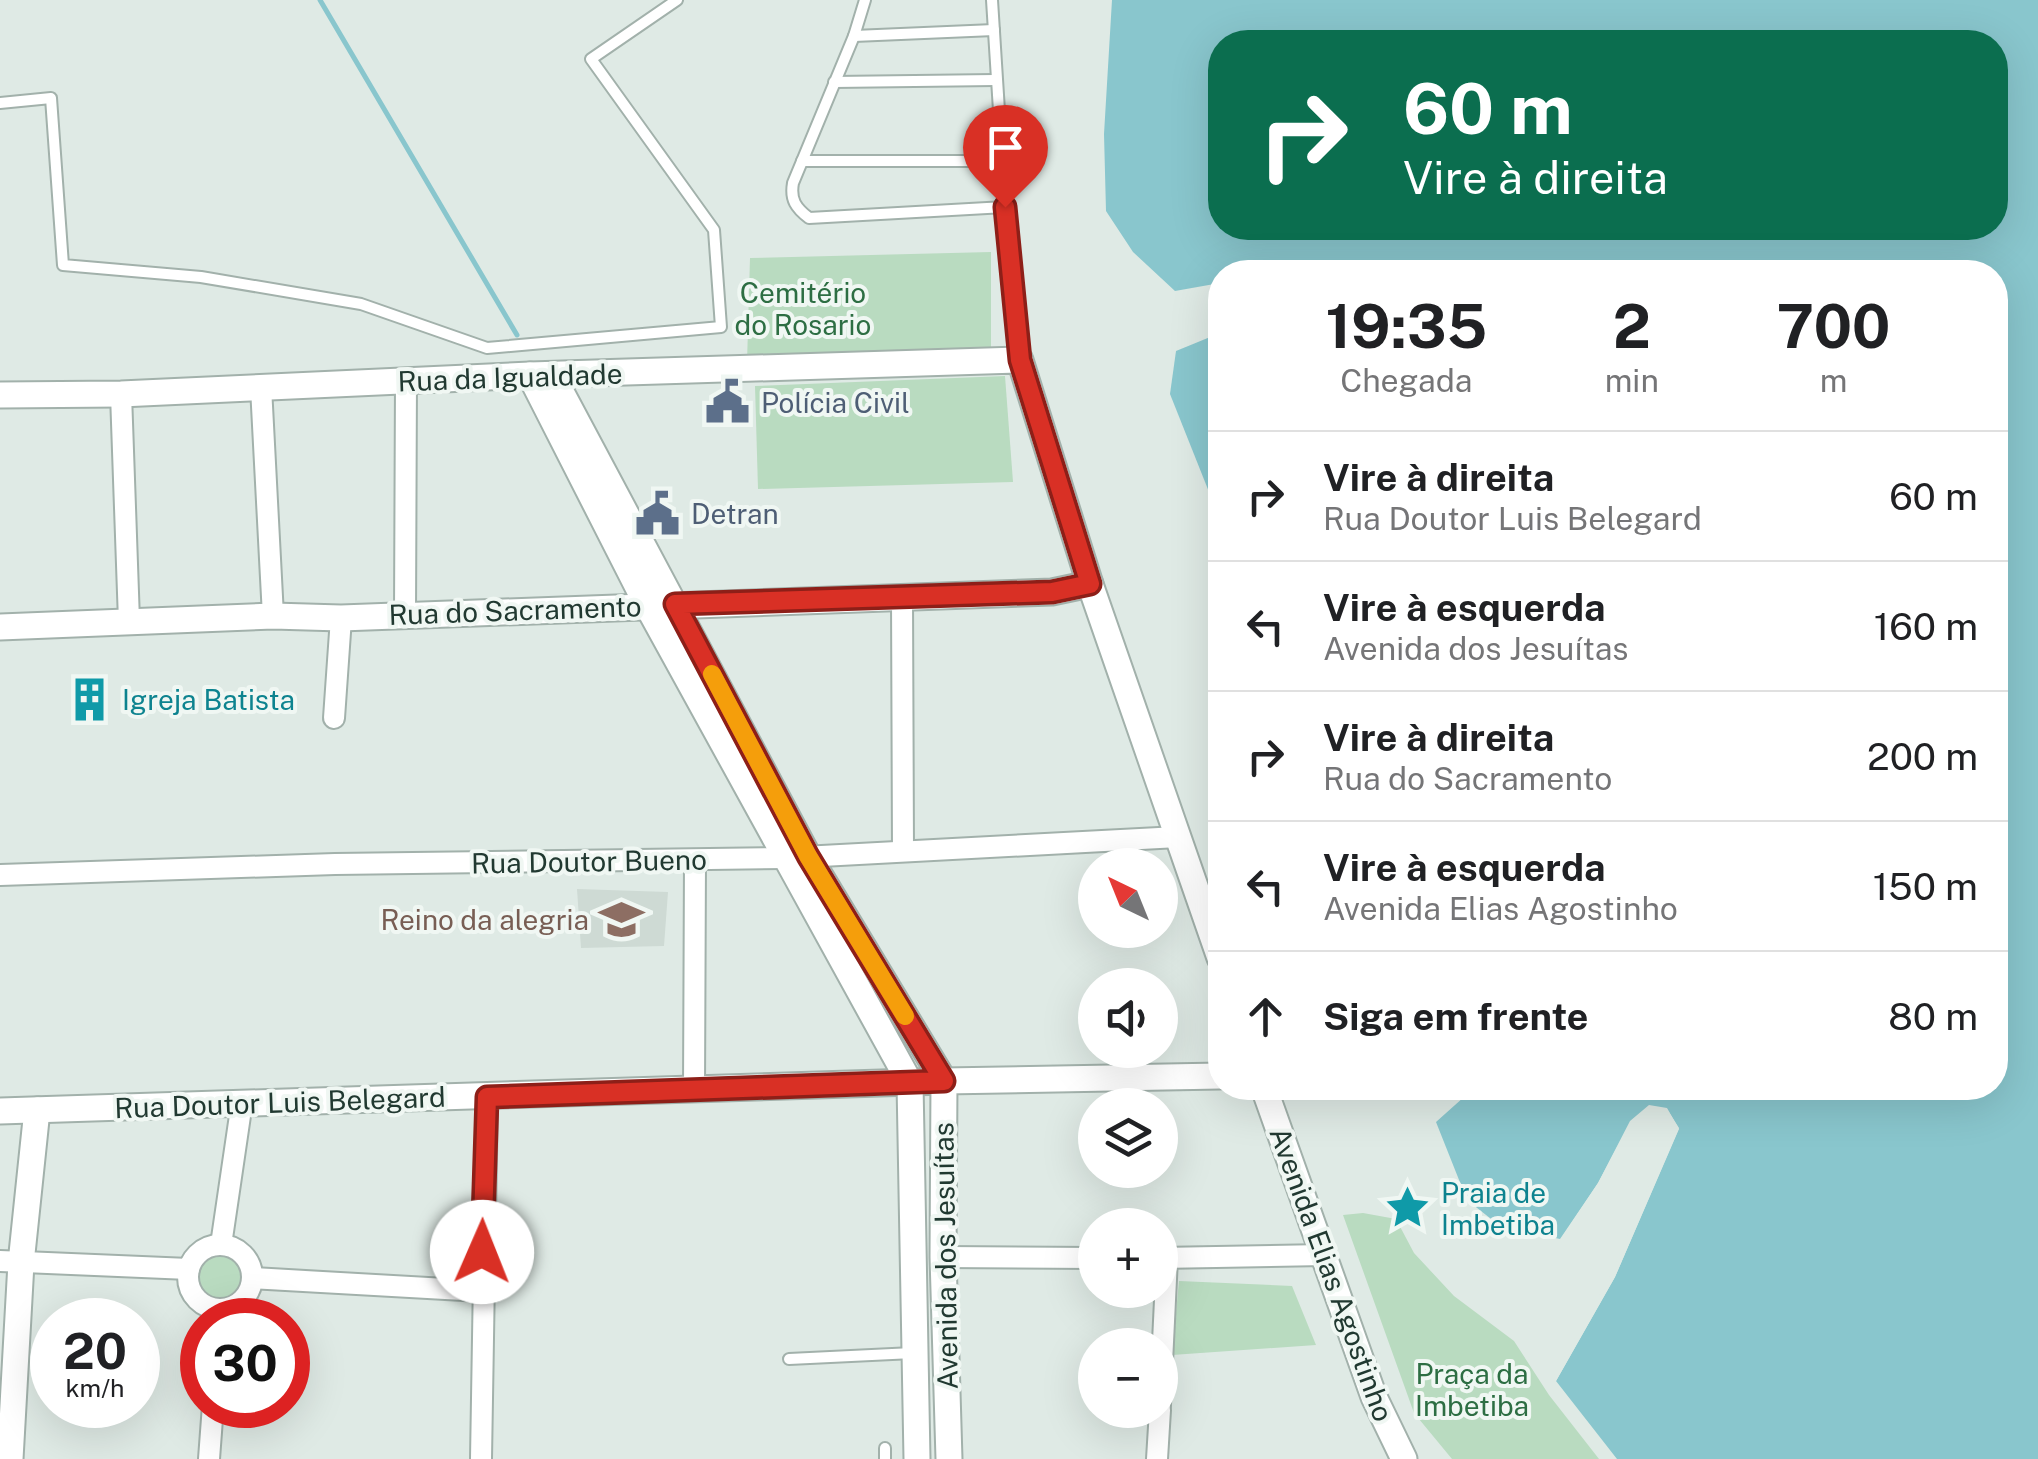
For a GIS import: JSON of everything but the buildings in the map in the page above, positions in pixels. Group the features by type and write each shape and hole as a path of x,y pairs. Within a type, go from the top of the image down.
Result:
{"street":[{"name":"Rua da Igualdade","path":"0,395 121,394 406,380 1020,360"},
{"path":"1020,360 1090,584 1208,923"},
{"name":"Avenida dos Jesuítas","path":"541,375 675,604 910,1083 917,1459"},
{"name":"Avenida dos Jesuítas","path":"541,375 647,605 796,857 944,1081 943,1257 949,1459"},
{"path":"405,614 406,380"},
{"path":"261,387 273,616"},
{"path":"121,394 129,620"},
{"name":"Rua do Sacramento","path":"0,627 1052,592 1090,584"},
{"path":"902,596 903,851"},
{"path":"334,718 341,618"},
{"name":"Rua Doutor Bueno","path":"0,875 335,864 796,857 1178,837"},
{"path":"694,860 694,1090"},
{"name":"Rua Doutor Luis Belegard","path":"0,1110 1208,1076"},
{"path":"481,1459 487,1097"},
{"name":"Avenida Elias Agostinho","path":"1268,1100 1374,1397 1404,1459"},
{"path":"221,1245 242,1102"},
{"path":"10,1459 10,1262 37,1110"},
{"path":"196,1298 190,1288 189,1269 207,1247 221,1245 244,1255 252,1278 244,1298"},
{"path":"1178,1258 1324,1255"},
{"path":"943,1257 1078,1258"},
{"path":"10,1262 189,1269"},
{"path":"252,1278 482,1290"},
{"path":"209,1459 211,1428"},
{"path":"1157,1459 1159,1428"}],"lane":[{"path":"0,103 51,98 64,265 201,278 361,304 486,348 721,326 714,230 591,59 677,0"},
{"path":"865,0 802,161 791,196 798,210 809,218 1005,207"},
{"path":"992,0 995,80 1020,360"},
{"path":"854,36 994,30"},
{"path":"834,82 995,80"},
{"path":"802,161 1004,161"},
{"path":"790,1358 915,1353"}],"shaded area":[{"name":"Reino da alegria","path":"577,889 668,892 664,946 581,948"}],"green space":[{"name":"Cemitério do Rosario","path":"991,252 991,352 747,363 750,258"},
{"path":"1005,376 1013,482 758,489 755,386"},
{"name":"Praça da Imbetiba","path":"1363,1213 1396,1219 1414,1253 1454,1296 1514,1341 1549,1395 1599,1459 1452,1459 1414,1413 1343,1215"},
{"path":"210,1252 230,1252 245,1267 245,1287 236,1298 204,1298 195,1287 195,1267"},
{"path":"1179,1281 1292,1286 1316,1345 1178,1355 1178,1328 1175,1328"}],"water":[{"path":"1112,0 2038,0 2038,1459 1617,1459 1556,1381 1615,1277 1679,1128 1667,1109 1649,1106 1631,1121 1598,1183 1560,1239 1500,1226 1467,1200 1436,1122 1461,1100 2008,1100 2008,260 1208,260 1208,285 1175,291 1133,252 1106,211 1104,134"},
{"path":"1208,338 1208,489 1170,394 1176,351"}],"pier":[{"path":"1649,1105 1667,1108 1679,1129 1615,1277 1556,1381 1553,1377 1611,1274 1673,1129 1664,1113 1651,1111 1634,1124 1602,1186 1564,1242 1558,1243 1598,1183 1630,1121"}],"waterway":[{"path":"320,0 517,335"}],"slow traffic":[{"path":"712,674 808,856 905,1016"}],"place":[{"name":"Polícia Civil","path":"728,402"},
{"name":"Detran","path":"658,513"},
{"name":"Igreja Batista","path":"89,699"},
{"name":"Reino da alegria","path":"622,919"},
{"name":"Praia de Imbetiba","path":"1408,1208"}],"route":[{"path":"482,1252 487,1097 944,1081 808,856 675,604 1052,592 1090,584 1020,360 1005,207"}]}
